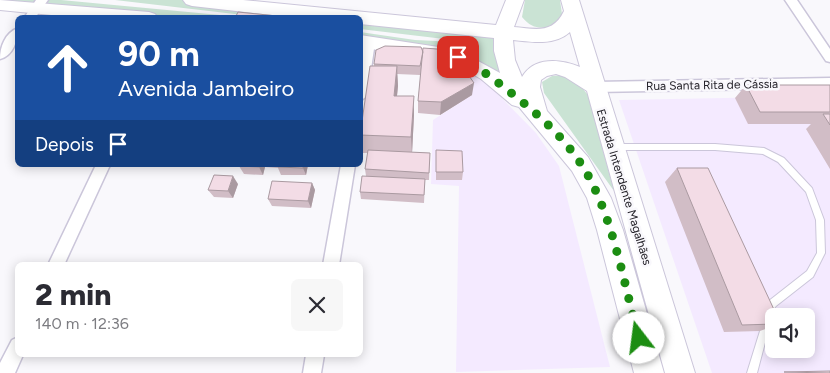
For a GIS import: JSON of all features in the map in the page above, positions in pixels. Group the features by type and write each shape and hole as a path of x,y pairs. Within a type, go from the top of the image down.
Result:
{"main road":[{"path":"192,0 328,15"},
{"name":"Estrada Intendente Magalhães","path":"515,0 507,16 504,34 508,68 516,85 542,118 570,148 590,178 606,215 648,373"},
{"path":"0,4 115,15"},
{"path":"363,18 504,34 539,36 556,33 565,28 572,6"},
{"name":"Estrada Intendente Magalhães","path":"572,6 680,373"},
{"path":"365,42 458,57 488,74 542,118"},
{"path":"542,118 530,87 532,77 538,70 546,67 559,67 571,71 595,88"}],"street":[{"path":"791,0 830,58"},
{"path":"0,55 15,36"},
{"path":"363,64 365,42"},
{"name":"Rua Santa Rita de Cássia","path":"595,88 830,83"},
{"path":"57,262 102,167"},
{"path":"332,262 348,167"},
{"path":"5,373 15,352"},
{"path":"312,373 315,357"}],"lane":[{"path":"612,147 715,147 764,151 781,160 809,190 820,220 821,253 810,274 773,303 765,314 764,331 752,373"}],"shaded area":[{"path":"449,63 477,73 536,133 559,166 610,367 456,372 459,186 431,184 433,120 472,95"},
{"path":"830,97 830,373 712,373 619,100"}],"green space":[{"path":"0,0 40,0 37,6"},
{"path":"49,0 61,0 220,15 120,15 38,6"},
{"path":"115,0 193,0 323,15 244,15"},
{"path":"525,0 560,0 562,14 555,26 545,28 529,24 522,17"},
{"path":"363,20 493,34 508,83 486,65 363,39 363,32 415,40 478,43 363,29"},
{"path":"564,75 578,83 588,95 614,191 544,93 542,82 552,76"}],"building":[{"path":"238,12 267,15 236,15"},
{"path":"385,46 421,47 423,52 420,66 374,64 376,50"},
{"path":"423,48 451,50 474,83 441,102 418,101"},
{"path":"370,66 397,66 394,96 414,96 411,137 363,135 363,114"},
{"path":"746,85 830,85 830,112 760,112"},
{"path":"823,114 830,114 830,125"},
{"path":"368,150 430,153 429,173 365,169"},
{"path":"436,150 462,151 463,172 436,172"},
{"path":"677,168 708,168 773,308 765,308 765,324 742,325"},
{"path":"214,175 233,176 228,191 208,190"},
{"path":"362,176 425,179 424,195 360,192"},
{"path":"272,181 312,183 308,201 268,199"},
{"path":"830,371 830,373 784,372"}],"route":[{"path":"458,57 488,74 542,118 570,148 590,178 606,215 639,338"}]}
